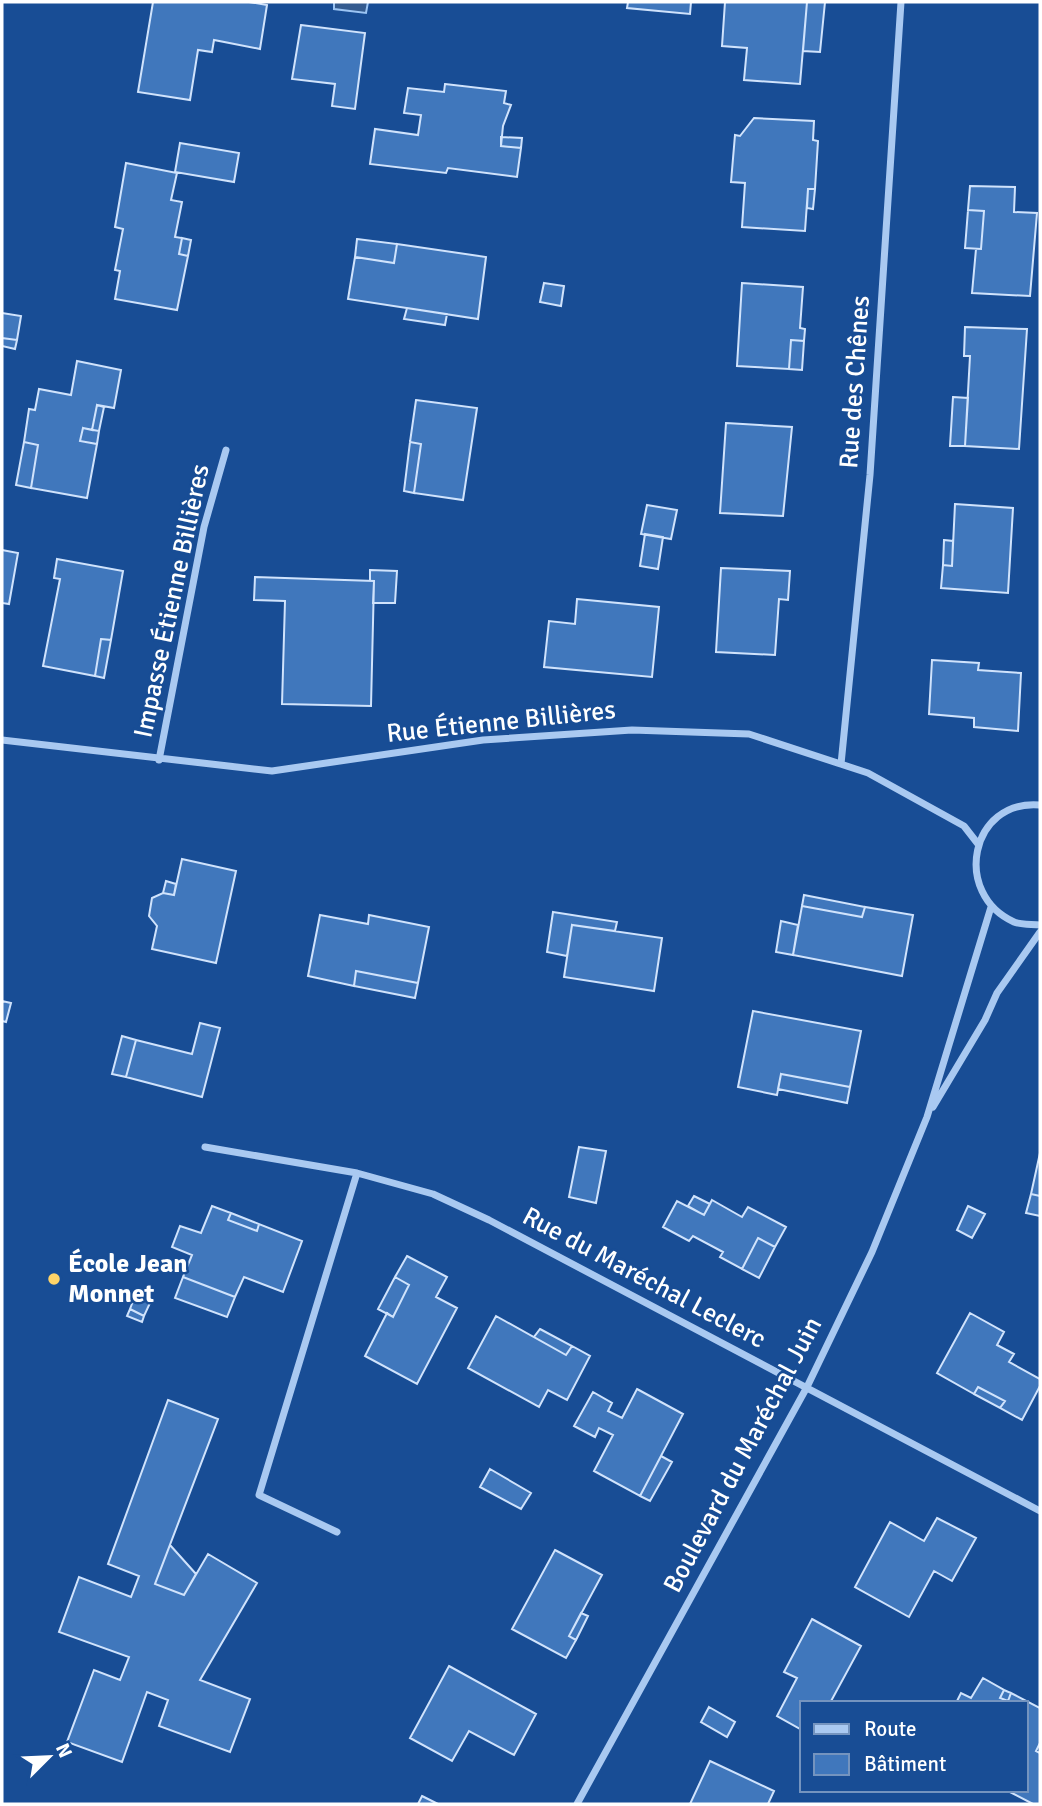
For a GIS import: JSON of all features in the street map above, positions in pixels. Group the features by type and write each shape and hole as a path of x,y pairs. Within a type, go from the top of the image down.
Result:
{"street":[{"name":"Rue des Chênes","path":"841,764 870,475 901,2"},
{"name":"Impasse Étienne Billières","path":"159,760 204,527 226,450"},
{"name":"Rue Étienne Billières","path":"2,740 272,771 483,740 632,730 749,734 868,773 934,807 964,826 978,845"},
{"path":"1040,805 1018,807 1001,815 987,828 978,845 976,878 991,907 1015,923 1040,925"},
{"name":"Boulevard du Maréchal Juin","path":"577,1804 807,1387 872,1252 927,1116 991,907"},
{"name":"Boulevard du Maréchal Juin","path":"927,1116 985,1020 996,993 1040,932"},
{"name":"Rue du Maréchal Leclerc","path":"205,1147 357,1174 433,1194 489,1220 1040,1511"},
{"path":"337,1532 259,1495 357,1174"}],"water":[{"path":"334,2 368,2 366,13 334,9"}],"building":[{"path":"153,2 249,2 267,5 260,49 214,40 212,52 198,50 190,100 138,92"},
{"path":"628,2 691,2 690,14 627,8"},
{"path":"725,2 807,2 800,84 744,80 747,48 722,46"},
{"path":"807,2 825,2 820,52 803,51"},
{"path":"301,25 365,33 355,109 332,106 335,84 292,79"},
{"path":"445,84 506,91 504,103 511,105 503,126 501,146 521,148 517,177 448,168 446,173 370,164 375,129 418,135 421,115 404,113 408,88 444,92"},
{"path":"754,118 814,121 813,140 818,141 815,189 808,189 805,231 742,227 745,183 731,182 735,135 740,136"},
{"path":"501,137 522,138 521,148 501,146"},
{"path":"180,143 239,153 234,182 175,172"},
{"path":"126,163 177,173 171,200 182,202 175,237 182,238 179,254 188,256 177,310 115,299 120,271 115,270 123,229 115,227"},
{"path":"970,186 1015,187 1014,212 1037,213 1030,296 972,293 976,249 981,249 984,211 968,210"},
{"path":"808,189 815,189 813,209 807,208"},
{"path":"968,210 984,211 981,249 965,248"},
{"path":"182,238 191,240 188,256 179,254"},
{"path":"357,239 397,244 394,263 355,257"},
{"path":"397,244 486,257 478,319 348,299 355,257 394,263"},
{"path":"544,283 564,286 561,306 540,302"},
{"path":"742,283 803,287 800,328 805,329 804,341 791,340 789,369 737,366"},
{"path":"407,308 447,314 445,325 404,319"},
{"path":"2,313 21,316 17,340 2,338"},
{"path":"965,327 1027,329 1019,449 965,446 970,356 964,356"},
{"path":"2,338 17,340 15,349 2,346"},
{"path":"791,340 804,341 802,370 789,369"},
{"path":"77,361 121,370 114,408 97,405 92,430 83,428 80,441 97,444 87,498 31,488 38,445 24,442 29,409 35,410 39,389 71,395"},
{"path":"953,397 968,398 965,446 950,446"},
{"path":"416,400 477,408 463,500 414,493 421,444 410,442"},
{"path":"97,405 104,407 99,431 92,430"},
{"path":"726,423 792,427 783,516 720,513"},
{"path":"83,428 99,431 97,444 80,441"},
{"path":"24,442 38,445 31,488 16,485"},
{"path":"410,442 421,444 414,493 404,491"},
{"path":"955,504 1013,508 1008,593 941,588 943,565 952,566"},
{"path":"647,505 677,510 671,539 641,534"},
{"path":"645,534 663,537 658,569 640,566"},
{"path":"944,540 953,541 952,566 943,565"},
{"path":"2,550 18,553 9,604 2,603"},
{"path":"57,559 123,571 111,640 101,639 95,676 43,666 60,579 54,578"},
{"path":"721,568 790,571 788,600 779,599 775,655 716,652"},
{"path":"370,570 397,571 395,603 373,603 374,581 370,581"},
{"path":"255,577 374,581 371,706 282,704 285,601 254,600"},
{"path":"577,599 659,607 652,677 544,667 549,621 575,624"},
{"path":"101,639 111,640 104,678 95,676"},
{"path":"932,660 979,663 978,670 1021,673 1018,731 974,727 974,718 929,714"},
{"path":"182,859 236,871 216,963 152,949 157,926 149,916 152,898 163,893 174,895"},
{"path":"166,881 176,884 174,895 163,893"},
{"path":"804,895 865,907 862,917 802,906"},
{"path":"802,906 862,917 865,907 913,915 902,976 793,955"},
{"path":"553,912 617,922 615,931 572,925 567,956 547,952"},
{"path":"320,915 368,924 369,915 429,927 418,983 356,971 354,986 308,976"},
{"path":"781,921 798,925 793,955 776,952"},
{"path":"572,925 662,938 654,991 564,977"},
{"path":"356,971 418,983 415,998 354,986"},
{"path":"2,1001 11,1003 6,1022 2,1021"},
{"path":"753,1011 861,1031 850,1087 781,1074 777,1095 738,1087"},
{"path":"200,1023 220,1028 202,1097 126,1077 136,1040 192,1054"},
{"path":"122,1036 136,1040 126,1077 112,1074"},
{"path":"781,1074 850,1087 847,1103 778,1089"},
{"path":"579,1147 606,1151 596,1203 569,1197"},
{"path":"1040,1153 1040,1196 1031,1194"},
{"path":"1031,1194 1040,1196 1040,1216 1026,1213"},
{"path":"694,1196 710,1204 704,1215 688,1206"},
{"path":"712,1200 742,1217 748,1207 786,1227 775,1247 758,1238 742,1269 720,1257 723,1252 693,1236 689,1241 663,1227 677,1201 704,1215"},
{"path":"212,1206 231,1213 228,1220 257,1231 259,1224 302,1241 283,1292 244,1277 235,1297 183,1277 192,1255 172,1247 180,1226 201,1233"},
{"path":"968,1206 985,1214 972,1238 957,1230"},
{"path":"231,1213 259,1224 257,1231 228,1220"},
{"path":"758,1238 775,1247 759,1278 742,1269"},
{"path":"407,1256 447,1277 436,1297 457,1308 417,1384 365,1356 387,1313 393,1317 409,1285 395,1277"},
{"path":"183,1277 235,1297 227,1317 175,1298"},
{"path":"395,1277 409,1285 393,1317 378,1309"},
{"path":"135,1296 150,1303 144,1316 130,1309"},
{"path":"130,1309 144,1316 142,1322 127,1316"},
{"path":"970,1313 1004,1332 997,1345 1014,1354 1009,1362 1040,1379 1040,1386 1022,1420 1000,1408 1005,1401 978,1387 974,1394 937,1373"},
{"path":"496,1316 566,1355 572,1346 590,1356 567,1400 548,1390 539,1407 468,1368"},
{"path":"540,1329 572,1346 566,1355 534,1337"},
{"path":"978,1387 1005,1401 1000,1408 974,1394"},
{"path":"637,1389 683,1414 640,1496 594,1471 613,1435 599,1428 595,1437 574,1426 593,1392 612,1403 608,1411 622,1418"},
{"path":"168,1400 218,1419 155,1584 184,1595 208,1554 257,1583 200,1680 250,1699 230,1752 159,1726 168,1700 147,1692 122,1762 67,1742 94,1670 120,1680 129,1657 59,1632 79,1577 131,1597 139,1576 108,1564"},
{"path":"661,1456 672,1462 650,1501 640,1496"},
{"path":"490,1469 531,1493 521,1509 480,1487"},
{"path":"937,1518 976,1538 952,1581 934,1571 909,1617 855,1587 890,1522 924,1541"},
{"path":"170,1545 196,1574 184,1595 155,1584"},
{"path":"555,1550 602,1575 569,1636 576,1640 566,1658 512,1629"},
{"path":"581,1613 588,1616 576,1640 569,1636"},
{"path":"812,1619 861,1646 831,1701 800,1701 800,1729 777,1716 797,1678 784,1672"},
{"path":"449,1666 536,1714 514,1755 469,1731 452,1761 410,1738"},
{"path":"983,1678 1004,1690 1000,1698 1008,1701 957,1701 961,1693 971,1698"},
{"path":"1004,1690 1011,1693 1008,1701 1000,1698"},
{"path":"1011,1693 1026,1701 1008,1701"},
{"path":"1028,1702 1040,1708 1040,1743 1036,1751 1040,1753 1040,1804 1033,1804 1010,1792 1028,1792"},
{"path":"709,1707 735,1722 727,1737 701,1722"},
{"path":"710,1761 774,1791 768,1804 690,1804"},
{"path":"422,1796 438,1804 418,1804"}],"place":[{"name":"École Jean Monnet","path":"54,1279"}]}
